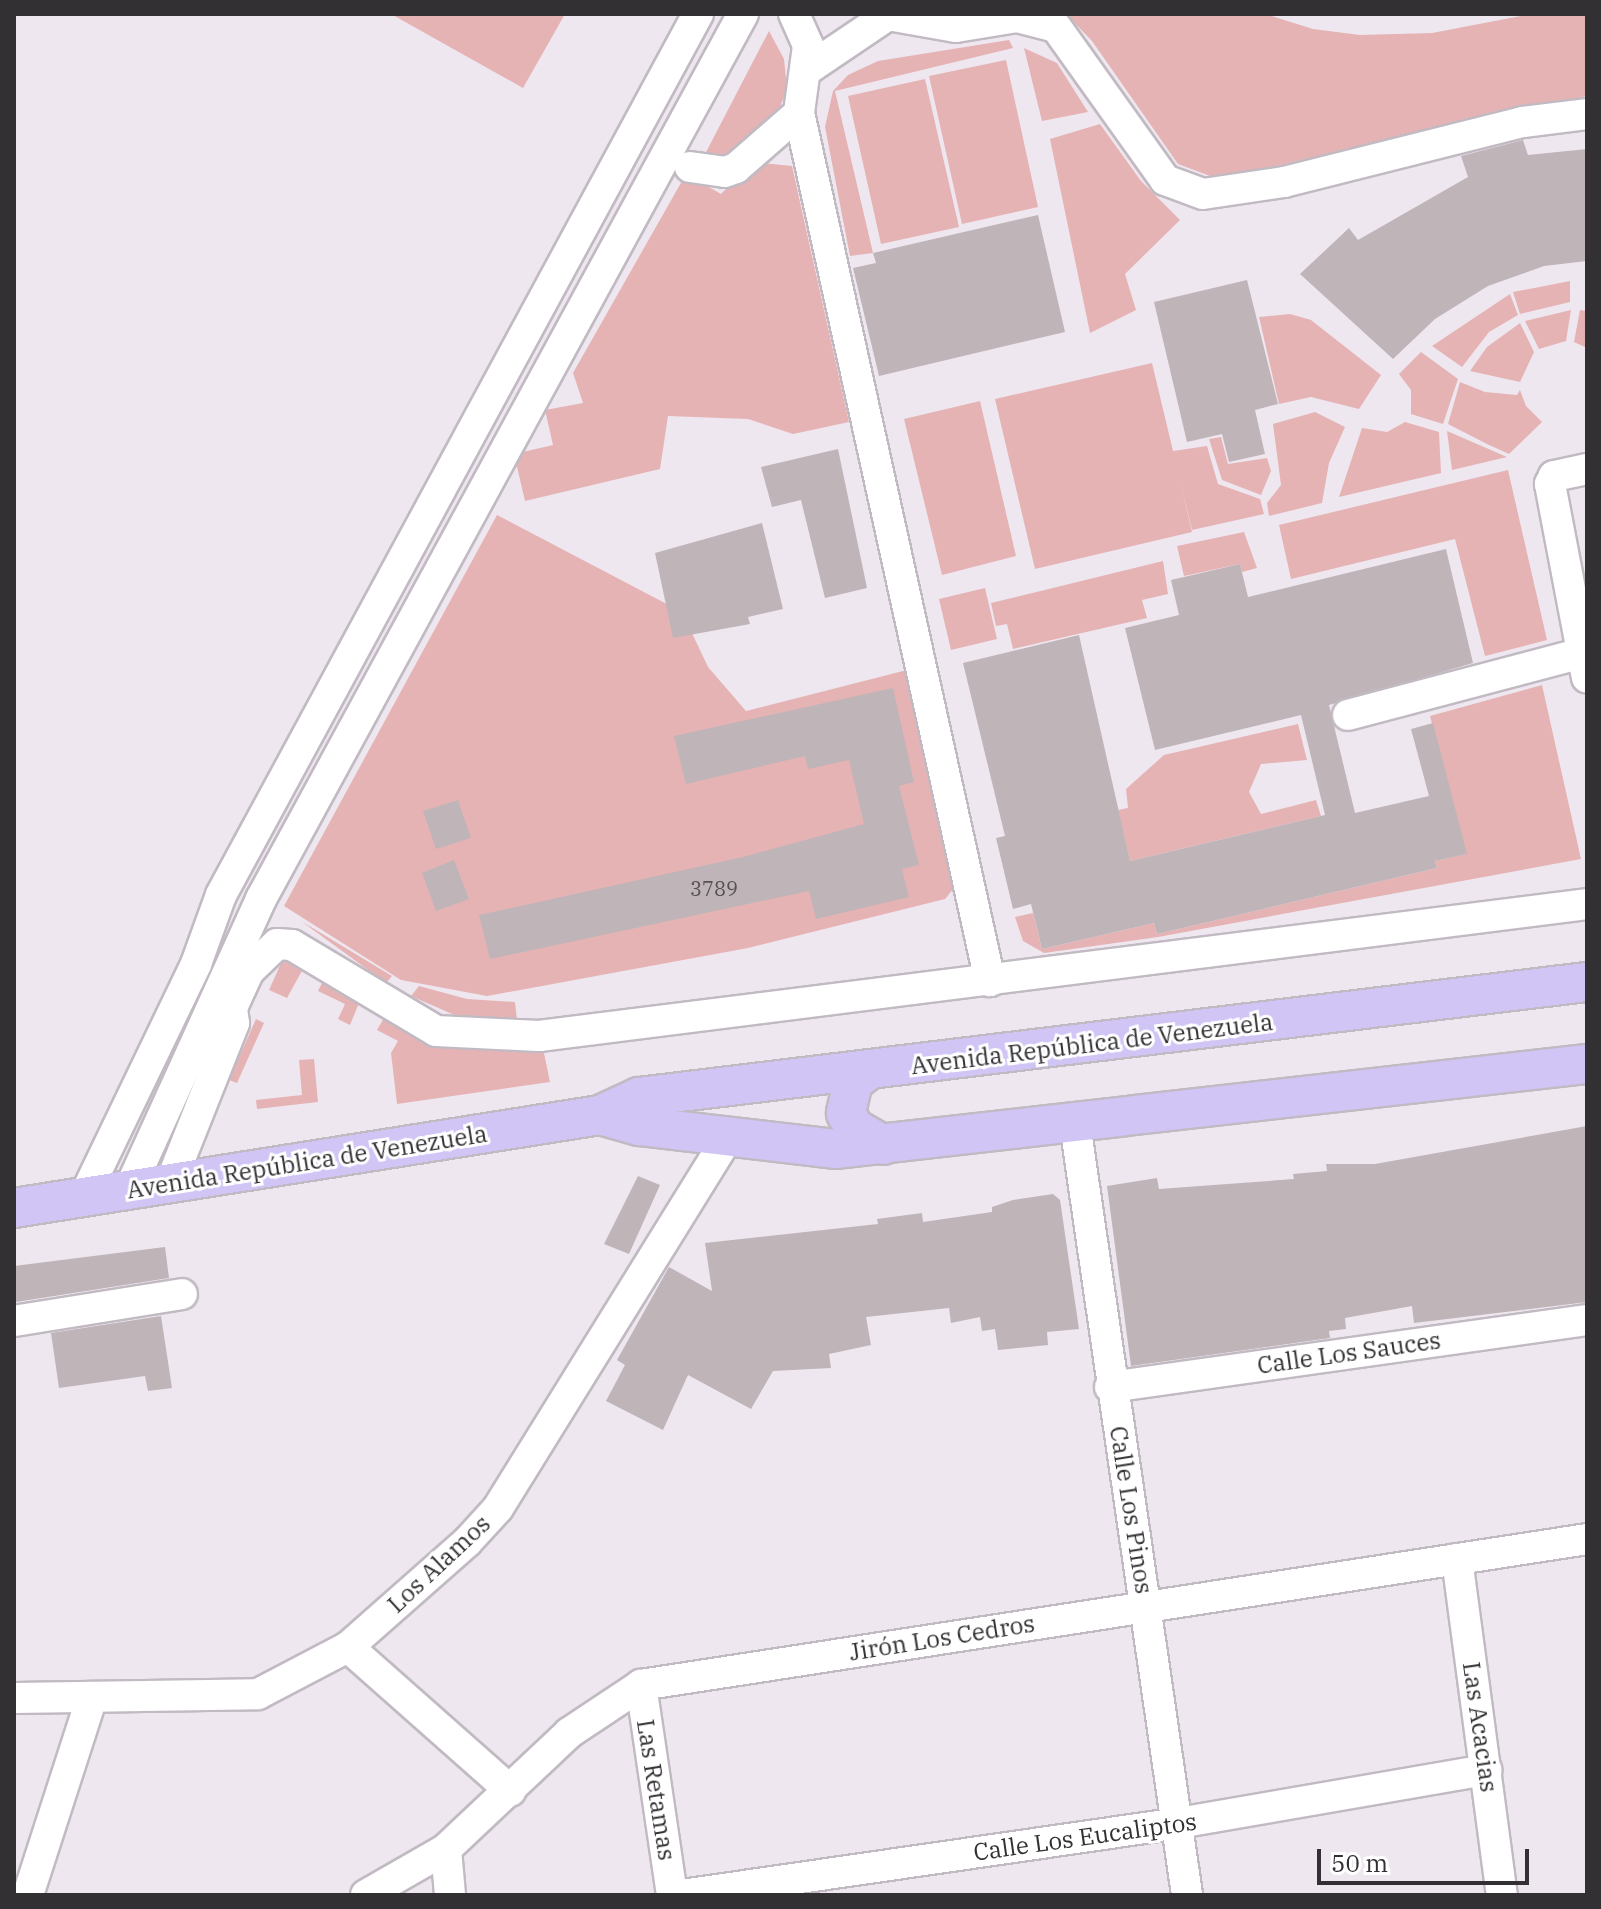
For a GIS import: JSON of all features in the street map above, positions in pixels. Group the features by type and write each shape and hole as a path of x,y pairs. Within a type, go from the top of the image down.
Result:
{"main road":[{"name":"Avenida República de Venezuela","path":"14,1208 600,1115 639,1097 866,1072 1587,982"},
{"name":"Avenida República de Venezuela","path":"600,1115 639,1126 820,1149 1075,1124 1587,1064"},
{"path":"866,1072 853,1082 846,1113 854,1128 884,1145"}],"street":[{"path":"84,1197 196,964 221,895 698,14"},
{"path":"129,1190 261,899 743,14"},
{"path":"805,71 885,15 956,27 1017,17 1056,27 1165,180 1203,194 1284,182 1523,122 1587,114"},
{"path":"801,18 808,46 799,113 990,981"},
{"path":"690,167 725,172 736,168 799,113"},
{"path":"1348,715 1586,669 1577,548 1551,479 1587,469"},
{"path":"170,1184 234,1023 247,1016 264,977 262,960 285,943 436,1031 539,1036 1587,904"},
{"name":"Calle Los Pinos","path":"1075,1124 1110,1387 1147,1607 1187,1895"},
{"name":"Los Alamos","path":"14,1698 258,1694 348,1647 467,1542 498,1508 728,1137"},
{"path":"14,1321 182,1294"},
{"name":"Calle Los Sauces","path":"1110,1387 1587,1320"},
{"name":"Jirón Los Cedros","path":"366,1895 446,1849 511,1791 569,1733 641,1685 1587,1539"},
{"name":"Las Acacias","path":"1457,1559 1502,1895"},
{"path":"348,1647 511,1791"},
{"name":"Las Retamas","path":"641,1685 672,1895"},
{"path":"28,1895 92,1697"},
{"name":"Calle Los Eucaliptos","path":"682,1895 1179,1823 1486,1770"},
{"path":"446,1849 450,1895"}],"shaded area":[{"path":"391,14 565,14 523,88"},
{"path":"1066,14 1265,14 1313,29 1360,35 1432,33 1531,14 1587,14 1587,96 1218,179 1178,164 1092,41"},
{"path":"769,31 784,59 787,89 778,112 727,163 704,156"},
{"path":"1009,40 1013,48 835,91 873,253 850,256 825,127 833,91 848,75 878,61"},
{"path":"1024,48 1057,63 1088,112 1042,121"},
{"path":"1006,60 1038,207 962,224 929,76"},
{"path":"925,79 959,227 881,244 848,96"},
{"path":"1100,124 1141,181 1180,220 1125,274 1136,310 1090,333 1050,139"},
{"path":"752,162 792,166 849,422 793,434 748,419 668,416 660,469 525,501 514,454 553,445 545,410 583,403 573,373 686,174 721,194"},
{"path":"1570,281 1570,302 1520,314 1513,292"},
{"path":"1510,294 1518,315 1489,332 1462,367 1432,346"},
{"path":"1571,310 1566,341 1539,349 1525,321"},
{"path":"1580,310 1587,311 1587,348 1574,342"},
{"path":"1290,314 1311,320 1381,375 1359,409 1311,397 1279,404 1259,317"},
{"path":"1520,323 1534,352 1520,382 1470,371 1487,347"},
{"path":"1421,352 1458,379 1443,424 1411,414 1411,390 1399,374"},
{"path":"1152,363 1173,451 1207,446 1218,484 1260,499 1264,514 1192,530 1180,481 1192,532 1035,569 995,399"},
{"path":"1460,382 1485,392 1517,395 1520,390 1526,406 1542,422 1509,454 1487,444 1448,424"},
{"path":"980,401 1016,556 942,575 904,419"},
{"path":"1315,412 1345,427 1329,463 1322,503 1269,516 1267,503 1281,485 1273,424"},
{"path":"1405,422 1439,432 1441,473 1339,497 1362,428 1387,432"},
{"path":"1447,431 1507,457 1452,470"},
{"path":"1221,437 1228,464 1267,458 1271,471 1261,495 1222,480 1209,439"},
{"path":"1508,470 1547,640 1485,656 1455,539 1291,579 1279,525"},
{"path":"497,515 682,612 708,667 746,711 907,670 954,888 945,899 748,948 487,996 401,980 284,906"},
{"path":"1244,532 1257,568 1242,572 1240,564 1184,576 1177,546"},
{"path":"1163,561 1168,594 1142,600 1147,618 1013,649 1007,624 996,626 991,603"},
{"path":"985,588 997,639 951,650 939,599"},
{"path":"1542,685 1581,859 1158,937 1044,953 1023,941 1015,917 1033,913 1042,949 1154,923 1157,934 1437,868 1435,861 1466,854 1430,716"},
{"path":"1298,724 1307,760 1261,764 1249,792 1261,814 1316,800 1321,816 1130,861 1118,810 1128,808 1126,789 1164,755"},
{"path":"301,921 392,976 386,983"},
{"path":"289,960 303,969 287,998 269,990 282,961"},
{"path":"322,983 359,1003 350,1025 338,1019 345,1004 318,991"},
{"path":"419,986 467,999 515,1002 517,1020 459,1017 411,996"},
{"path":"384,1018 437,1046 544,1053 550,1082 397,1104 391,1053 398,1041 377,1030"},
{"path":"256,1019 264,1023 237,1083 229,1080"},
{"path":"314,1059 318,1102 257,1109 256,1100 302,1095 299,1060"}],"building":[{"path":"1523,140 1528,155 1587,149 1587,261 1544,266 1488,286 1435,319 1393,359 1300,274 1349,228 1358,240 1468,177 1461,156"},
{"path":"1038,215 1065,332 879,376 853,268 876,263 873,253"},
{"path":"1247,280 1278,404 1255,410 1265,454 1229,462 1222,434 1187,442 1154,302"},
{"path":"838,449 867,588 825,598 801,500 772,507 761,467"},
{"path":"762,523 783,609 748,617 750,624 673,638 655,553"},
{"path":"1446,549 1473,663 1329,705 1355,813 1429,796 1411,729 1433,723 1467,854 1435,861 1437,868 1157,934 1154,923 1042,949 1031,904 1013,909 996,838 1005,836 963,663 1079,635 1130,861 1325,815 1301,715 1155,750 1125,628 1179,615 1171,580 1240,564 1248,597"},
{"path":"893,688 914,782 899,786 919,865 902,869 909,897 816,919 809,891 490,959 479,915 743,857 864,824 849,760 808,769 805,756 686,784 674,736"},
{"path":"458,800 471,838 436,849 423,811"},
{"path":"454,860 469,899 436,911 422,873"},
{"path":"1587,1126 1587,1302 1414,1323 1412,1306 1345,1318 1346,1329 1329,1331 1330,1338 1131,1366 1107,1186 1157,1178 1159,1189 1294,1179 1293,1174 1327,1171 1326,1164 1375,1164"},
{"path":"638,1176 660,1185 629,1254 604,1244"},
{"path":"1053,1194 1060,1200 1079,1329 1047,1332 1048,1345 998,1350 995,1329 982,1331 980,1317 951,1323 949,1308 866,1317 871,1345 829,1354 831,1368 773,1371 751,1409 688,1375 663,1430 606,1401 625,1365 617,1360 669,1267 712,1291 705,1243 878,1224 877,1219 922,1213 923,1222 992,1212 992,1207 1013,1200"},
{"path":"165,1247 169,1278 16,1302 14,1266"},
{"path":"161,1316 172,1388 148,1391 145,1376 59,1388 51,1333"}]}
